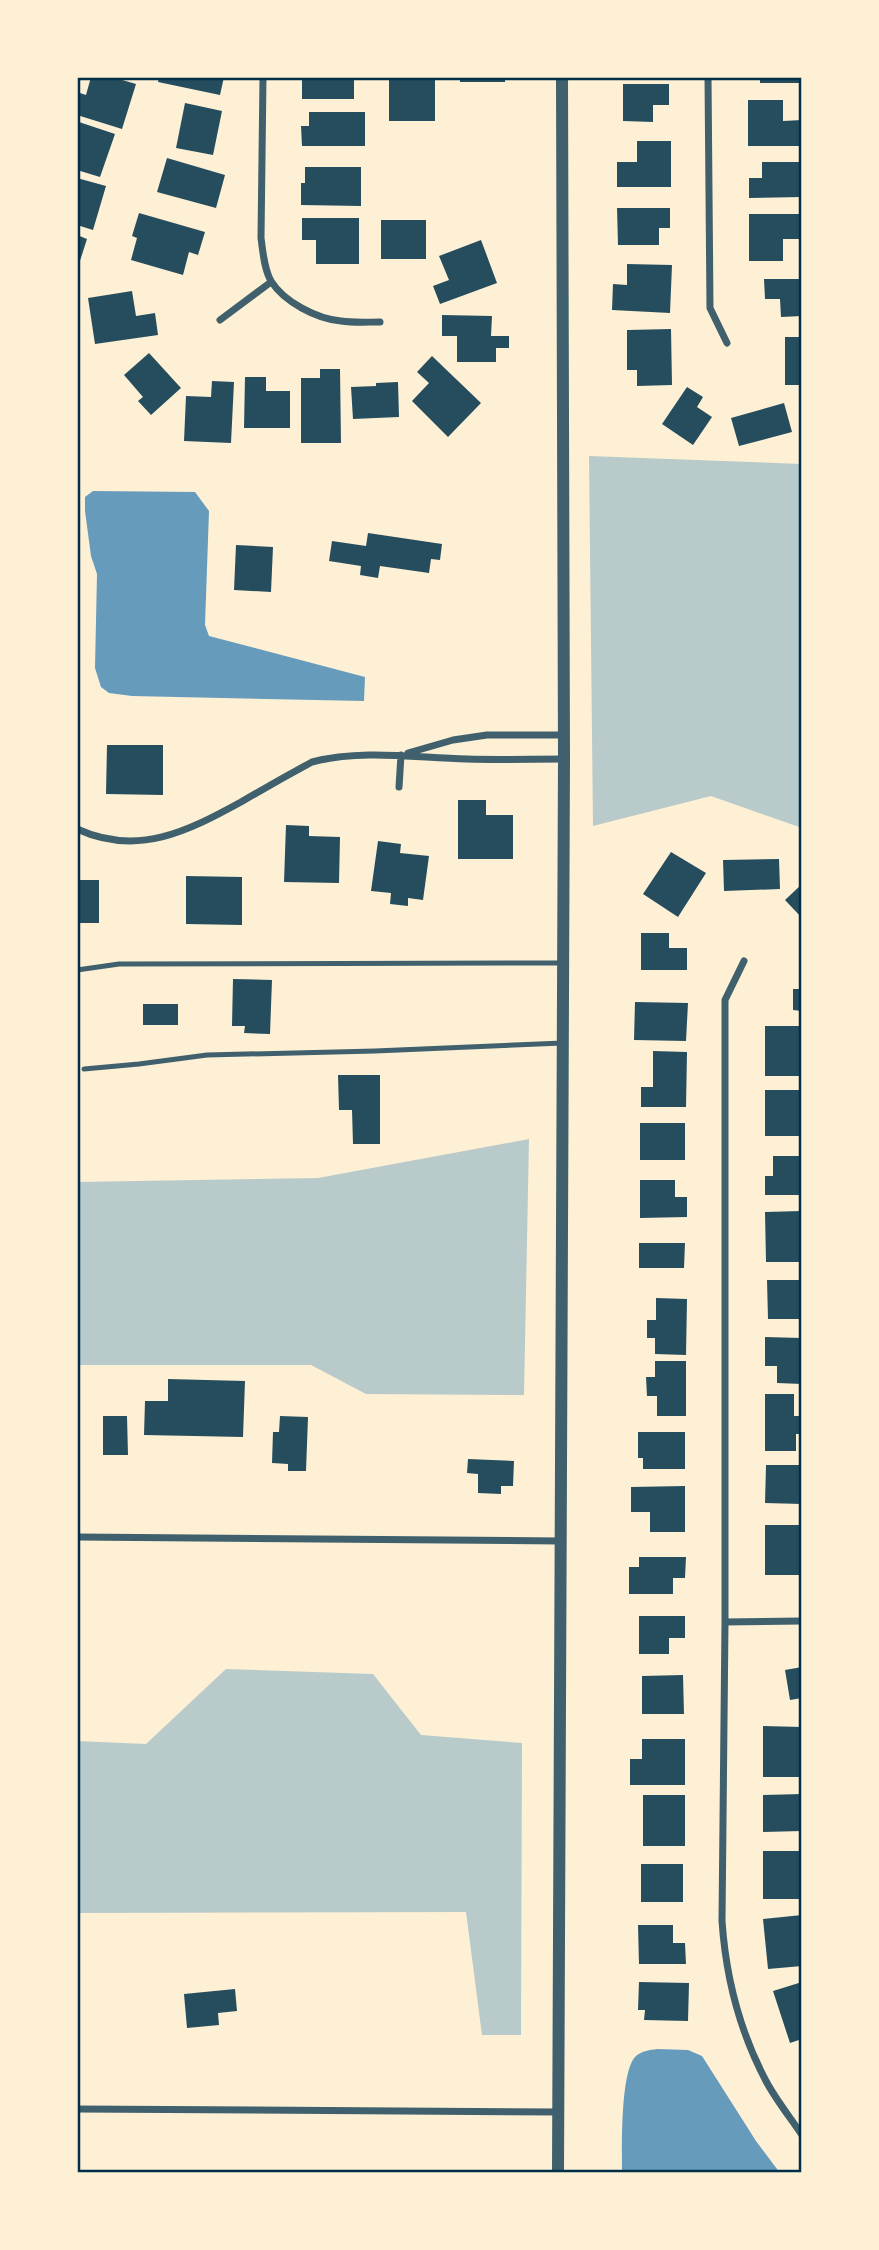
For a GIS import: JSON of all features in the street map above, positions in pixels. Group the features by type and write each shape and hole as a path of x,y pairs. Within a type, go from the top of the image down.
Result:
{"street":[{"path":"262,77 261,238 271,282 288,298 311,313 340,321 380,322"},
{"path":"558,2173 564,760 562,77"},
{"path":"708,77 710,308 727,343"},
{"path":"220,320 271,282"},
{"path":"401,755 453,740 487,735 564,735"},
{"path":"399,787 401,755"},
{"path":"77,829 127,841 151,840 173,835 195,827 312,762 333,757 401,755 564,760"},
{"path":"744,961 725,1000 722,1921 731,1992 745,2036 767,2084 802,2135"},
{"path":"77,1537 561,1541"},
{"path":"725,1622 802,1621"},
{"path":"77,2109 558,2112"}],"lane":[{"path":"77,970 119,964 563,963"},
{"path":"84,1069 206,1055 563,1043"}],"shaded area":[{"path":"589,456 802,464 802,828 711,796 593,826"},
{"path":"529,1139 524,1395 366,1394 311,1365 77,1365 77,1182 318,1178"},
{"path":"226,1669 373,1674 421,1735 522,1743 521,2035 482,2035 466,1912 77,1913 77,1741 146,1744"}],"water":[{"path":"93,491 195,492 209,511 205,625 209,636 365,677 364,701 132,696 109,693 101,687 95,668 97,574 91,556 85,511 85,497"},
{"path":"657,2049 688,2050 702,2056 756,2141 780,2173 622,2173 623,2111 627,2077 636,2056"}],"building":[{"path":"91,77 112,77 136,84 122,129 77,115 77,92 86,95"},
{"path":"159,77 224,77 220,95 158,82"},
{"path":"354,77 354,99 302,99 302,78"},
{"path":"389,77 435,77 435,121 389,121"},
{"path":"460,77 505,77 505,82 460,82"},
{"path":"760,77 801,77 801,83 760,83"},
{"path":"623,84 669,84 669,105 653,105 653,122 623,121"},
{"path":"748,100 783,100 783,121 802,120 802,146 748,146"},
{"path":"185,103 222,111 213,155 176,148"},
{"path":"309,112 365,112 365,146 302,146 301,126 309,126"},
{"path":"79,122 115,134 100,177 77,170"},
{"path":"637,141 671,141 671,187 617,187 617,162 637,162"},
{"path":"167,158 225,175 216,208 157,192"},
{"path":"762,162 802,162 802,197 749,198 749,178 762,178"},
{"path":"305,167 361,167 361,206 301,205 301,183 305,183"},
{"path":"77,178 106,186 93,230 77,225"},
{"path":"617,208 670,208 670,228 659,228 659,245 618,245"},
{"path":"139,213 205,232 198,255 189,252 183,275 131,260 137,238 132,236"},
{"path":"749,214 802,214 802,239 783,239 783,261 749,261"},
{"path":"302,218 359,218 359,264 316,264 316,240 302,240"},
{"path":"381,220 426,220 426,259 381,259"},
{"path":"77,235 87,239 78,267 77,267"},
{"path":"481,240 497,283 440,304 433,286 449,280 439,256"},
{"path":"627,264 672,265 670,313 612,310 613,284 627,285"},
{"path":"764,279 802,279 802,316 781,317 780,299 765,299"},
{"path":"132,291 136,316 155,313 158,335 95,344 88,298"},
{"path":"442,315 492,316 491,336 509,336 509,348 496,348 496,362 457,362 457,336 442,336"},
{"path":"671,329 672,385 637,386 637,370 627,370 627,330"},
{"path":"785,337 802,337 802,385 785,385"},
{"path":"149,353 181,388 151,415 138,401 143,397 124,375"},
{"path":"432,356 481,403 448,437 412,401 429,383 417,372"},
{"path":"320,369 340,369 341,443 301,443 301,378 320,378"},
{"path":"245,377 266,377 266,391 290,391 290,428 244,428"},
{"path":"212,381 234,382 231,443 184,441 186,396 211,397"},
{"path":"398,382 399,417 353,419 351,387"},
{"path":"687,387 703,397 697,407 712,417 693,445 662,424"},
{"path":"784,403 792,432 739,446 731,418"},
{"path":"368,533 442,544 440,560 431,559 429,573 380,566 378,578 360,575 361,566 329,561 332,541 366,546"},
{"path":"236,545 273,547 271,592 234,590"},
{"path":"107,745 163,745 163,795 106,794"},
{"path":"458,800 486,800 486,815 513,815 513,859 458,859"},
{"path":"286,825 309,826 309,836 340,837 339,883 284,882"},
{"path":"378,841 401,844 400,853 429,856 423,900 408,898 408,906 390,904 391,893 371,891"},
{"path":"671,852 706,873 678,917 643,894"},
{"path":"779,859 780,889 724,891 723,860"},
{"path":"186,876 242,877 242,925 186,924"},
{"path":"77,880 99,880 99,923 77,923"},
{"path":"802,884 802,918 785,900"},
{"path":"641,933 669,933 669,948 687,948 687,970 641,970"},
{"path":"233,979 272,980 270,1034 244,1033 245,1026 232,1026"},
{"path":"793,989 802,989 802,1011 793,1010"},
{"path":"635,1002 688,1003 686,1041 634,1040"},
{"path":"143,1004 178,1004 178,1025 143,1025"},
{"path":"765,1026 802,1026 802,1076 765,1076"},
{"path":"653,1051 687,1052 686,1107 641,1107 641,1087 653,1087"},
{"path":"338,1075 380,1075 380,1144 353,1144 352,1110 339,1110"},
{"path":"765,1090 802,1090 802,1136 765,1136"},
{"path":"640,1123 685,1123 685,1160 640,1160"},
{"path":"773,1156 802,1156 802,1195 765,1195 765,1176 773,1176"},
{"path":"640,1180 675,1180 675,1197 687,1197 687,1217 640,1218"},
{"path":"802,1211 802,1262 766,1262 765,1212"},
{"path":"639,1243 685,1243 684,1268 639,1268"},
{"path":"767,1280 802,1280 802,1319 768,1319"},
{"path":"656,1298 687,1299 686,1355 655,1354 655,1338 647,1338 647,1320 656,1320"},
{"path":"765,1337 802,1338 802,1384 777,1383 777,1366 765,1366"},
{"path":"655,1361 686,1361 686,1416 657,1416 657,1396 647,1396 646,1377 655,1377"},
{"path":"168,1379 245,1381 243,1437 144,1435 145,1401 168,1401"},
{"path":"765,1394 794,1394 794,1416 802,1416 802,1434 796,1434 796,1451 765,1451"},
{"path":"103,1416 127,1416 128,1455 103,1455"},
{"path":"280,1416 308,1417 306,1471 288,1471 288,1464 272,1463 273,1432 279,1432"},
{"path":"638,1432 685,1432 685,1469 643,1469 643,1458 638,1458"},
{"path":"468,1459 514,1461 513,1486 501,1486 501,1494 478,1493 478,1474 467,1473"},
{"path":"766,1465 802,1465 802,1504 765,1503"},
{"path":"685,1486 685,1532 650,1532 650,1512 631,1512 631,1487"},
{"path":"765,1525 802,1525 802,1575 765,1575"},
{"path":"639,1557 686,1557 685,1578 673,1578 673,1594 629,1594 629,1567 639,1567"},
{"path":"639,1616 685,1616 685,1638 669,1638 669,1654 639,1654"},
{"path":"802,1667 802,1698 790,1700 785,1670"},
{"path":"683,1675 684,1714 642,1714 642,1676"},
{"path":"763,1726 802,1727 802,1777 763,1777"},
{"path":"642,1739 685,1739 685,1785 630,1785 630,1759 642,1759"},
{"path":"802,1794 802,1831 763,1832 763,1795"},
{"path":"643,1795 685,1795 685,1846 643,1846"},
{"path":"763,1851 802,1851 802,1899 763,1899"},
{"path":"641,1864 683,1864 683,1902 641,1902"},
{"path":"802,1915 802,1966 768,1969 763,1919"},
{"path":"638,1925 673,1925 673,1943 685,1943 686,1964 639,1964"},
{"path":"639,1982 689,1983 688,2021 644,2020 645,2010 638,2010"},
{"path":"802,1982 802,2039 790,2043 773,1991"},
{"path":"235,1989 237,2011 218,2013 219,2025 187,2028 184,1994"}]}
